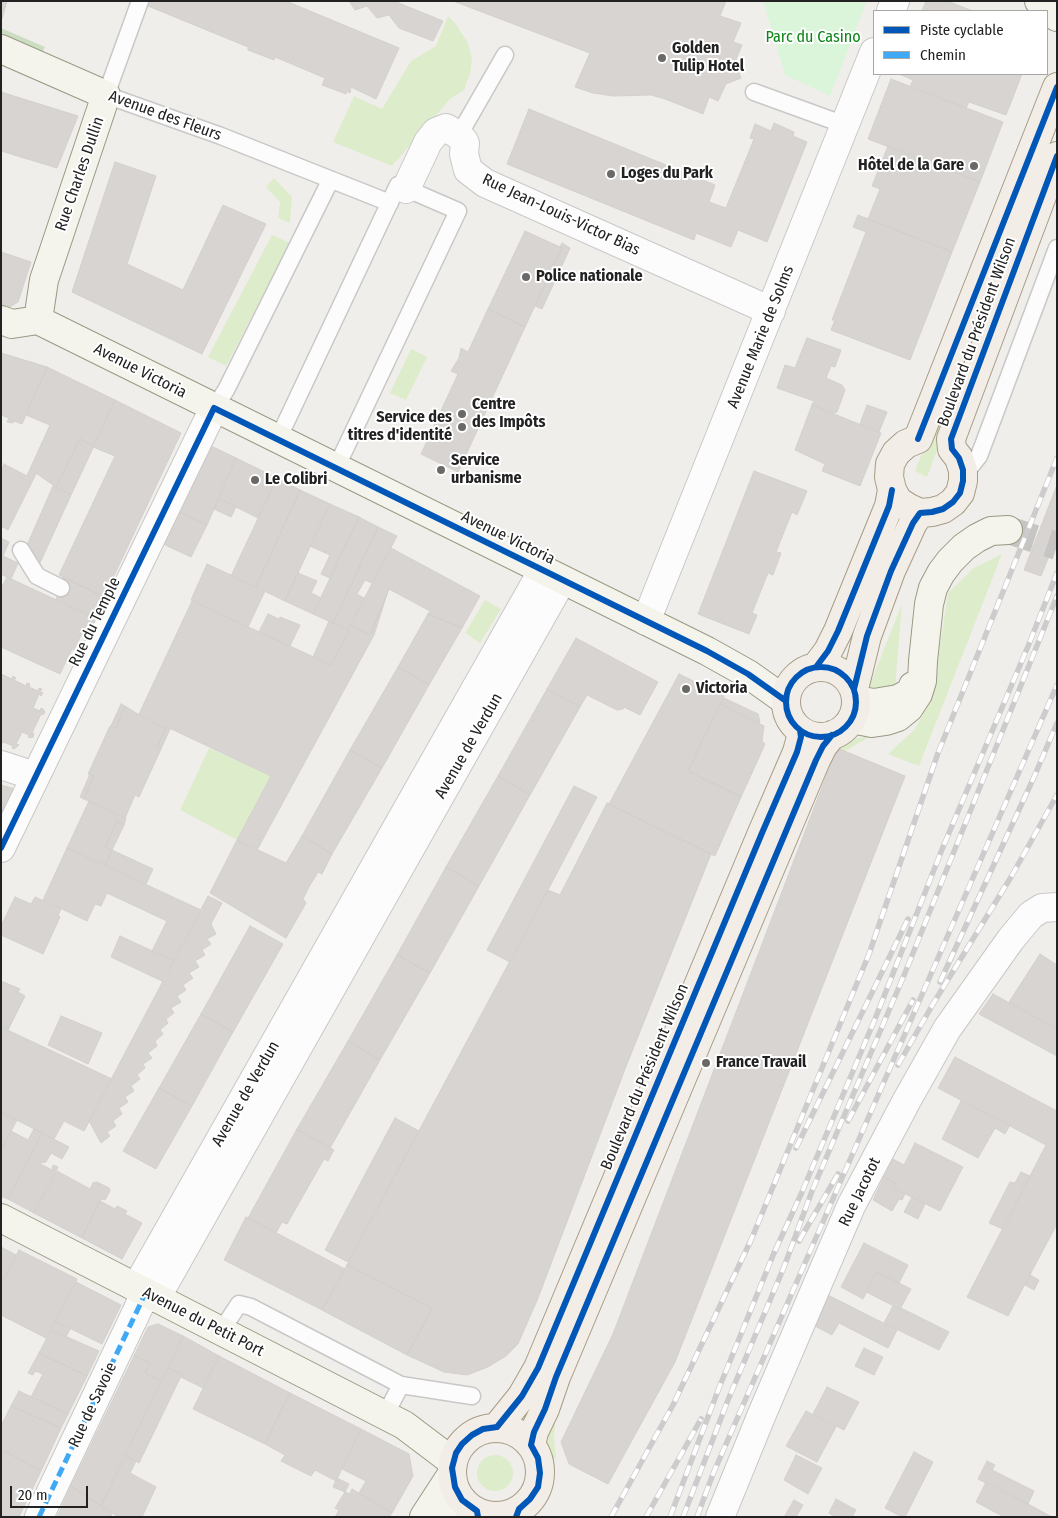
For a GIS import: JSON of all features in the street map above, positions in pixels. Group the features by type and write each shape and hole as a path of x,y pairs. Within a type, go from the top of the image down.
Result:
{"main road":[{"name":"Boulevard du Président Wilson","path":"816,667 828,651 838,632 889,506 892,490 889,477 890,464 896,453 906,444 918,439 1057,87"},
{"name":"Boulevard du Président Wilson","path":"963,476 959,458 952,449 951,439 1057,156"},
{"path":"892,490 898,501 909,508 920,513 932,512 943,509 953,502 960,492 963,476"},
{"path":"531,1445 534,1432 545,1409 560,1368 816,760 823,746 848,711 867,636 891,571 913,523 920,513"},
{"path":"816,667 828,668 848,679 848,711 821,737 810,735 800,730 792,722 788,712 789,692 797,677 805,671 816,667"},
{"name":"Boulevard du Président Wilson","path":"497,1428 522,1396 538,1368 762,833 798,752 801,737 800,730"},
{"path":"497,1428 510,1430 522,1436 531,1445 538,1458 540,1472 538,1487 530,1500 518,1513 506,1515 491,1516 472,1509 455,1487 455,1460 472,1435 483,1429 497,1428"}],"street":[{"path":"1039,1 1057,17"},
{"path":"1052,1 1057,3"},
{"name":"Avenue des Fleurs","path":"1,49 106,95"},
{"name":"Avenue Marie de Solms","path":"646,621 873,55"},
{"name":"Rue Charles Dullin","path":"38,320 44,280 106,95"},
{"path":"398,196 436,132 446,128 459,135"},
{"name":"Rue Jean-Louis-Victor Bias","path":"459,135 465,142 464,154 468,170 485,183 771,311"},
{"path":"1,320 12,324 38,320"},
{"name":"Avenue Victoria","path":"38,320 707,651 748,674 789,692"},
{"name":"Rue du Temple","path":"1,848 35,776 107,610 214,408"},
{"path":"848,711 872,722 886,722 898,717 909,708 918,694 922,681 929,604 933,588 941,573 950,561 977,538 991,531 1008,530"},
{"name":"Avenue de Verdun","path":"146,1292 552,575"},
{"path":"1,765 35,776"},
{"name":"Rue Jacotot","path":"720,1517 762,1414 852,1206 907,1100 947,1029 1011,939 1032,914 1042,908 1057,907"},
{"name":"Avenue du Petit Port","path":"1,1218 394,1420 455,1460"},
{"name":"Rue de Savoie","path":"39,1517 146,1292"},
{"path":"424,1517 455,1460"},
{"path":"437,1517 472,1509"}],"lane":[{"name":"Rue Charles Dullin","path":"106,95 140,1"},
{"path":"459,135 505,55"},
{"path":"754,92 845,125"},
{"name":"Avenue des Fleurs","path":"106,95 221,136 330,180 458,212 336,468"},
{"path":"214,408 226,390 330,180"},
{"path":"278,439 398,196"},
{"path":"963,476 979,456 1057,248"},
{"path":"21,550 37,576 61,588"},
{"path":"221,1331 239,1304 251,1307 401,1385 472,1396"},
{"path":"394,1420 401,1385"}],"green space":[{"name":"Parc du Casino","path":"763,1 867,1 830,96 785,75"},
{"path":"448,16 468,43 472,58 470,74 464,90 450,99 392,166 333,142 354,96 382,109 411,61 436,46"},
{"path":"1,28 45,47 39,58 1,42"},
{"path":"274,178 292,197 290,223 278,218 280,202 266,187"},
{"path":"272,235 290,243 226,366 208,357"},
{"path":"1006,243 1015,246 927,477 915,471"},
{"path":"411,349 427,357 406,400 390,393"},
{"path":"1002,554 919,766 888,754 914,730 932,700 948,593 974,568"},
{"path":"485,600 501,609 480,643 465,633"},
{"path":"902,604 895,688 869,687"},
{"path":"871,736 847,750 830,763 837,748 852,739"},
{"path":"209,748 271,776 237,840 180,810"},
{"path":"555,1422 556,1459 547,1458 543,1431"},
{"path":"495,1455 502,1456 508,1460 512,1466 512,1480 508,1486 502,1490 495,1491 488,1490 482,1486 478,1480 477,1473 478,1466 482,1460 488,1456"}],"building":[{"path":"1,1 7,1 2,19 1,18"},
{"path":"149,1 286,1 399,48 376,99 351,87 350,93 347,91 346,94 322,85 325,78 275,57 274,60 248,50 248,47 148,6"},
{"path":"349,1 394,1 443,21 433,41 399,28 389,15 377,18 367,6 355,10"},
{"name":"Golden Tulip Hotel","path":"453,1 726,1 720,16 741,23 733,42 742,45 735,62 741,78 726,84 718,101 709,97 703,114 651,95 613,96 593,93 575,87 590,53"},
{"path":"926,1 947,1 970,10 922,10"},
{"path":"901,75 1022,75 1006,115 969,102 966,108 910,87 913,80"},
{"path":"891,79 1003,122 980,182 868,139"},
{"path":"1,92 78,116 57,168 1,151"},
{"name":"Loges du Park","path":"529,109 715,185 709,202 726,208 754,139 750,138 755,124 771,131 774,123 794,132 793,136 807,142 767,242 738,230 731,247 696,233 694,240 507,164"},
{"path":"888,146 980,182 952,252 868,219 880,189 872,186"},
{"path":"115,162 156,176 127,264 183,290 223,205 266,224 202,354 72,292"},
{"path":"858,215 952,252 910,360 831,330 835,320 832,320 866,232 853,227"},
{"name":"Police nationale","path":"525,231 562,248 525,327 488,309"},
{"path":"562,243 570,248 542,309 535,306 562,248 560,247"},
{"path":"1,252 31,262 18,302 10,307 1,304"},
{"name":"Centre des Impôts","path":"488,309 525,327 458,472 421,454 458,374 451,371 459,358 461,348 468,352"},
{"path":"807,338 841,350 835,367 831,366 826,378 842,385 845,390 837,412 833,413 812,405 814,401 777,388 785,365 795,368"},
{"path":"1,353 47,367 22,424 14,421 13,423 7,422 9,418 1,415"},
{"path":"47,367 115,400 94,446 80,439 56,487 30,469 50,425 26,415"},
{"path":"115,400 181,433 104,597 59,575 115,456 93,447"},
{"path":"812,405 881,433 860,486 822,471 825,464 795,450"},
{"path":"867,405 887,412 879,432 860,424"},
{"path":"80,439 94,446 71,495 56,487"},
{"path":"209,445 236,458 207,525 179,512"},
{"path":"236,458 277,478 258,518 218,498"},
{"path":"4,464 27,476 30,469 36,474 8,530 1,526 1,471"},
{"path":"754,471 807,491 797,515 792,512 776,552 781,553 773,575 768,573 752,613 757,615 749,634 698,614"},
{"path":"277,478 300,490 256,587 231,576"},
{"path":"1057,485 1057,536 1041,576 1024,570"},
{"path":"53,486 71,495 39,565 28,547 28,543"},
{"path":"300,490 330,504 285,601 256,587"},
{"path":"218,498 236,507 231,517 214,509"},
{"path":"330,504 359,517 330,578 321,574 330,555 310,546"},
{"path":"179,512 207,525 191,557 163,544"},
{"path":"359,517 378,527 333,623 313,614"},
{"path":"378,527 397,536 372,583 365,580 357,594 364,598 348,630 333,623"},
{"path":"1,538 9,542 3,556 18,563 11,579 1,574"},
{"path":"391,548 480,596 462,628 428,614 430,611 389,589 370,635 350,625"},
{"path":"207,564 265,591 248,627 191,600"},
{"path":"298,573 317,581 311,593 321,598 313,614 285,601"},
{"path":"7,577 95,618 88,633 81,635 74,650 72,649 60,674 1,647 1,589"},
{"path":"63,577 104,597 95,618 56,599"},
{"path":"387,594 374,635 257,850 237,840 271,776 165,726 164,728 139,714 192,601 331,665 349,631 350,625 370,635"},
{"path":"268,614 300,625 290,646 259,632"},
{"path":"428,614 462,628 429,685 398,667"},
{"path":"329,621 349,631 331,665 313,657"},
{"path":"576,638 658,682 640,715 624,707 617,710 587,695 580,707 547,689"},
{"path":"398,667 429,685 382,768 350,750"},
{"path":"1,674 12,679 13,676 16,678 14,680 26,686 27,683 30,684 29,687 38,691 39,688 42,689 40,692 43,693 41,696 39,694 33,708 40,711 41,708 45,712 43,715 41,714 32,733 34,734 33,737 30,738 28,737 29,735 22,732 16,744 19,745 14,749 12,748 13,746 4,742 1,744"},
{"path":"679,674 724,696 688,771 741,797 715,856 609,804"},
{"path":"547,689 580,707 530,795 498,776"},
{"path":"724,698 758,714 760,722 720,704"},
{"path":"121,704 125,706 116,728 111,726"},
{"path":"720,704 764,726 762,741 765,744 741,797 688,771"},
{"path":"125,706 164,728 166,727 157,747 161,749 139,797 135,795 125,818 84,799 94,776 88,774 110,726 116,728"},
{"path":"166,727 170,729 161,749 157,747"},
{"path":"837,748 905,776 675,1362 608,1484 569,1464 561,1442 613,1334"},
{"path":"350,750 382,768 332,854 302,836"},
{"path":"90,774 94,776 84,799 80,797"},
{"path":"498,776 530,795 479,886 446,867"},
{"path":"1,785 15,789 1,818"},
{"path":"574,786 597,797 510,962 487,950"},
{"path":"89,801 126,818 124,825 117,821 105,847 112,850 105,865 67,848"},
{"path":"607,803 711,854 625,1069 538,1298 518,1344 506,1356 488,1367 467,1375 444,1372 407,1355 432,1308 347,1265 548,890 560,895"},
{"path":"117,821 124,825 112,850 105,847"},
{"path":"302,836 332,854 322,874 318,872 309,887 303,899 306,903 286,938 210,893 237,840 286,863"},
{"path":"67,848 201,910 174,961 152,951 167,921 107,893 101,906 95,904 87,921 43,900"},
{"path":"112,850 153,869 146,884 105,865"},
{"path":"446,867 479,886 430,973 397,955"},
{"path":"208,896 222,903 211,924 216,934 207,939 211,944 202,950 205,955 195,961 199,967 189,973 193,978 183,985 186,990 177,996 181,1002 171,1008 174,1013 166,1019 168,1023 160,1030 163,1034 155,1041 157,1046 148,1053 152,1058 143,1064 145,1068 137,1075 140,1079 131,1086 134,1091 125,1097 128,1102 119,1108 122,1114 113,1121 116,1126 107,1132 110,1136 101,1143 89,1121"},
{"path":"15,897 31,904 35,897 61,909 58,915 60,917 43,954 1,935 1,926"},
{"path":"250,926 283,944 233,1032 201,1014"},
{"path":"120,936 174,961 164,982 111,957"},
{"path":"1040,954 1057,965 1057,1029 1009,1002"},
{"path":"397,955 430,973 380,1060 348,1041"},
{"path":"1,981 20,989 18,992 25,996 8,1030 1,1027"},
{"path":"993,994 1057,1029 1057,1056 979,1014"},
{"path":"201,1014 233,1032 192,1106 159,1088"},
{"path":"61,1016 102,1033 88,1064 48,1045"},
{"path":"1,1027 112,1079 84,1131 64,1121 54,1139 1,1112"},
{"path":"348,1041 380,1060 330,1148 297,1129"},
{"path":"955,1057 1057,1111 1057,1224 1008,1316 967,1297 1046,1145 938,1088"},
{"path":"159,1088 192,1106 156,1169 123,1151"},
{"path":"961,1101 1010,1125 1005,1134 995,1128 978,1158 942,1139"},
{"path":"1,1112 17,1120 1,1150"},
{"path":"395,1118 419,1131 348,1262 325,1250"},
{"path":"34,1129 42,1133 8,1199 1,1196 1,1150 11,1131 28,1140"},
{"path":"297,1129 334,1150 328,1161 324,1159 287,1224 282,1222 276,1233 248,1218"},
{"path":"42,1133 69,1147 62,1159 51,1153 46,1162 39,1163 52,1170 53,1165 58,1167 34,1213 8,1199"},
{"path":"915,1143 963,1167 940,1211 893,1188 895,1183 884,1177 893,1159 904,1165"},
{"path":"57,1171 90,1189 93,1183 97,1182 109,1188 110,1191 105,1200 102,1199 100,1201 82,1238 34,1213"},
{"path":"1021,1172 1030,1176 1003,1229 989,1223 1010,1182 1015,1183"},
{"path":"884,1177 895,1183 893,1188 905,1194 902,1200 899,1199 892,1211 873,1200"},
{"path":"912,1197 925,1204 918,1219 904,1212"},
{"path":"100,1201 115,1209 117,1206 127,1211 125,1214 142,1223 122,1259 82,1238"},
{"path":"246,1217 345,1269 322,1310 224,1260"},
{"path":"864,1243 908,1265 899,1283 877,1272 863,1299 841,1287"},
{"path":"1,1247 16,1255 1,1285"},
{"path":"19,1250 77,1279 46,1338 1,1315 1,1285"},
{"path":"347,1265 432,1308 407,1355 322,1310"},
{"path":"877,1272 911,1289 900,1309 866,1292"},
{"path":"1030,1275 1039,1280 1034,1290 1025,1285"},
{"path":"76,1282 121,1305 102,1344 55,1321"},
{"path":"828,1295 897,1330 888,1348 839,1323 832,1335 815,1326"},
{"path":"893,1306 901,1308 949,1332 939,1350 884,1323"},
{"path":"55,1321 70,1329 66,1337 51,1330"},
{"path":"158,1324 183,1336 161,1381 145,1373 150,1363 134,1356 148,1327"},
{"path":"51,1330 99,1351 87,1376 39,1353"},
{"path":"183,1336 219,1356 203,1388 181,1377 182,1374 168,1368"},
{"path":"864,1348 883,1357 874,1375 855,1366"},
{"path":"39,1353 87,1376 68,1414 31,1397 43,1374 35,1371 33,1375 28,1373"},
{"path":"134,1356 150,1363 145,1373 161,1381 101,1506 71,1486"},
{"path":"219,1356 290,1393 265,1444 193,1409"},
{"path":"168,1368 182,1374 139,1463 125,1455"},
{"path":"827,1387 859,1402 844,1430 813,1414"},
{"path":"19,1391 68,1414 61,1428 11,1406"},
{"path":"290,1393 361,1429 336,1481 315,1470 311,1476 281,1461 285,1455 265,1444"},
{"path":"11,1406 61,1428 41,1471 1,1449 1,1426"},
{"path":"806,1411 836,1427 817,1462 786,1446"},
{"path":"361,1429 409,1454 413,1476 392,1513 359,1493 366,1481 342,1469"},
{"path":"1,1449 41,1471 19,1517 1,1517"},
{"path":"914,1452 933,1462 905,1517 902,1517 885,1508"},
{"path":"125,1455 136,1461 130,1473 156,1487 142,1517 118,1517 101,1506"},
{"path":"796,1455 822,1468 808,1494 784,1480"},
{"path":"987,1461 995,1465 992,1470 1034,1491 1028,1504 978,1479"},
{"path":"337,1478 349,1484 345,1492 333,1487"},
{"path":"986,1482 1052,1517 1004,1517 976,1502"},
{"path":"71,1486 112,1513 111,1517 57,1517"},
{"path":"352,1489 392,1513 389,1517 335,1517 339,1510 335,1508 345,1492 350,1494"},
{"path":"836,1499 856,1510 852,1517 836,1517 829,1513"},
{"path":"794,1500 803,1505 796,1517 784,1517"}],"tunnel":[{"path":"1008,530 1057,546"}],"railway":[{"path":"749,1245 869,954 938,753 1057,458"},
{"path":"670,1517 719,1388 774,1253 802,1192 875,1019 943,847 1057,573"},
{"path":"683,1517 728,1400 784,1267 812,1191 905,973 1057,596"},
{"path":"697,1517 713,1474 1057,685"},
{"path":"940,982 1057,723"},
{"path":"898,1065 1011,877 1057,795"},
{"path":"796,1148 908,919"},
{"path":"848,1121 913,1000"},
{"path":"799,1241 838,1174"},
{"path":"611,1517 673,1405 751,1240"},
{"path":"646,1517 701,1419"}],"marked path":[{"path":"39,1517 146,1292"}],"cycle path":[{"path":"918,439 1057,87"},
{"path":"854,689 867,636 891,571 913,523 920,513 943,509 953,502 960,493 963,470 959,458 952,449 951,439 1057,156"},
{"path":"1,848 214,408 707,651 748,674 786,701"},
{"path":"816,667 828,651 838,631 889,506 892,490"},
{"path":"821,667 840,673 850,683 856,702 850,721 840,731 821,737 802,731 792,721 786,702 792,683 802,673 821,667"},
{"path":"478,1517 477,1511 462,1500 455,1487 452,1468 456,1453 472,1435 483,1429 497,1427 522,1396 538,1368 797,752 801,737 800,730"},
{"path":"516,1517 519,1509 530,1499 538,1487 540,1473 538,1458 531,1445 534,1432 545,1409 556,1377 816,760 823,746 832,735"}],"place":[{"name":"Golden Tulip Hotel","path":"662,58"},
{"name":"Hôtel de la Gare","path":"974,166"},
{"name":"Loges du Park","path":"611,174"},
{"name":"Police nationale","path":"526,277"},
{"name":"Centre des Impôts","path":"462,414"},
{"name":"Service des titres d'identité","path":"462,427"},
{"name":"Service urbanisme","path":"441,470"},
{"name":"Le Colibri","path":"255,480"},
{"name":"Victoria","path":"686,689"},
{"name":"France Travail","path":"706,1063"}]}
